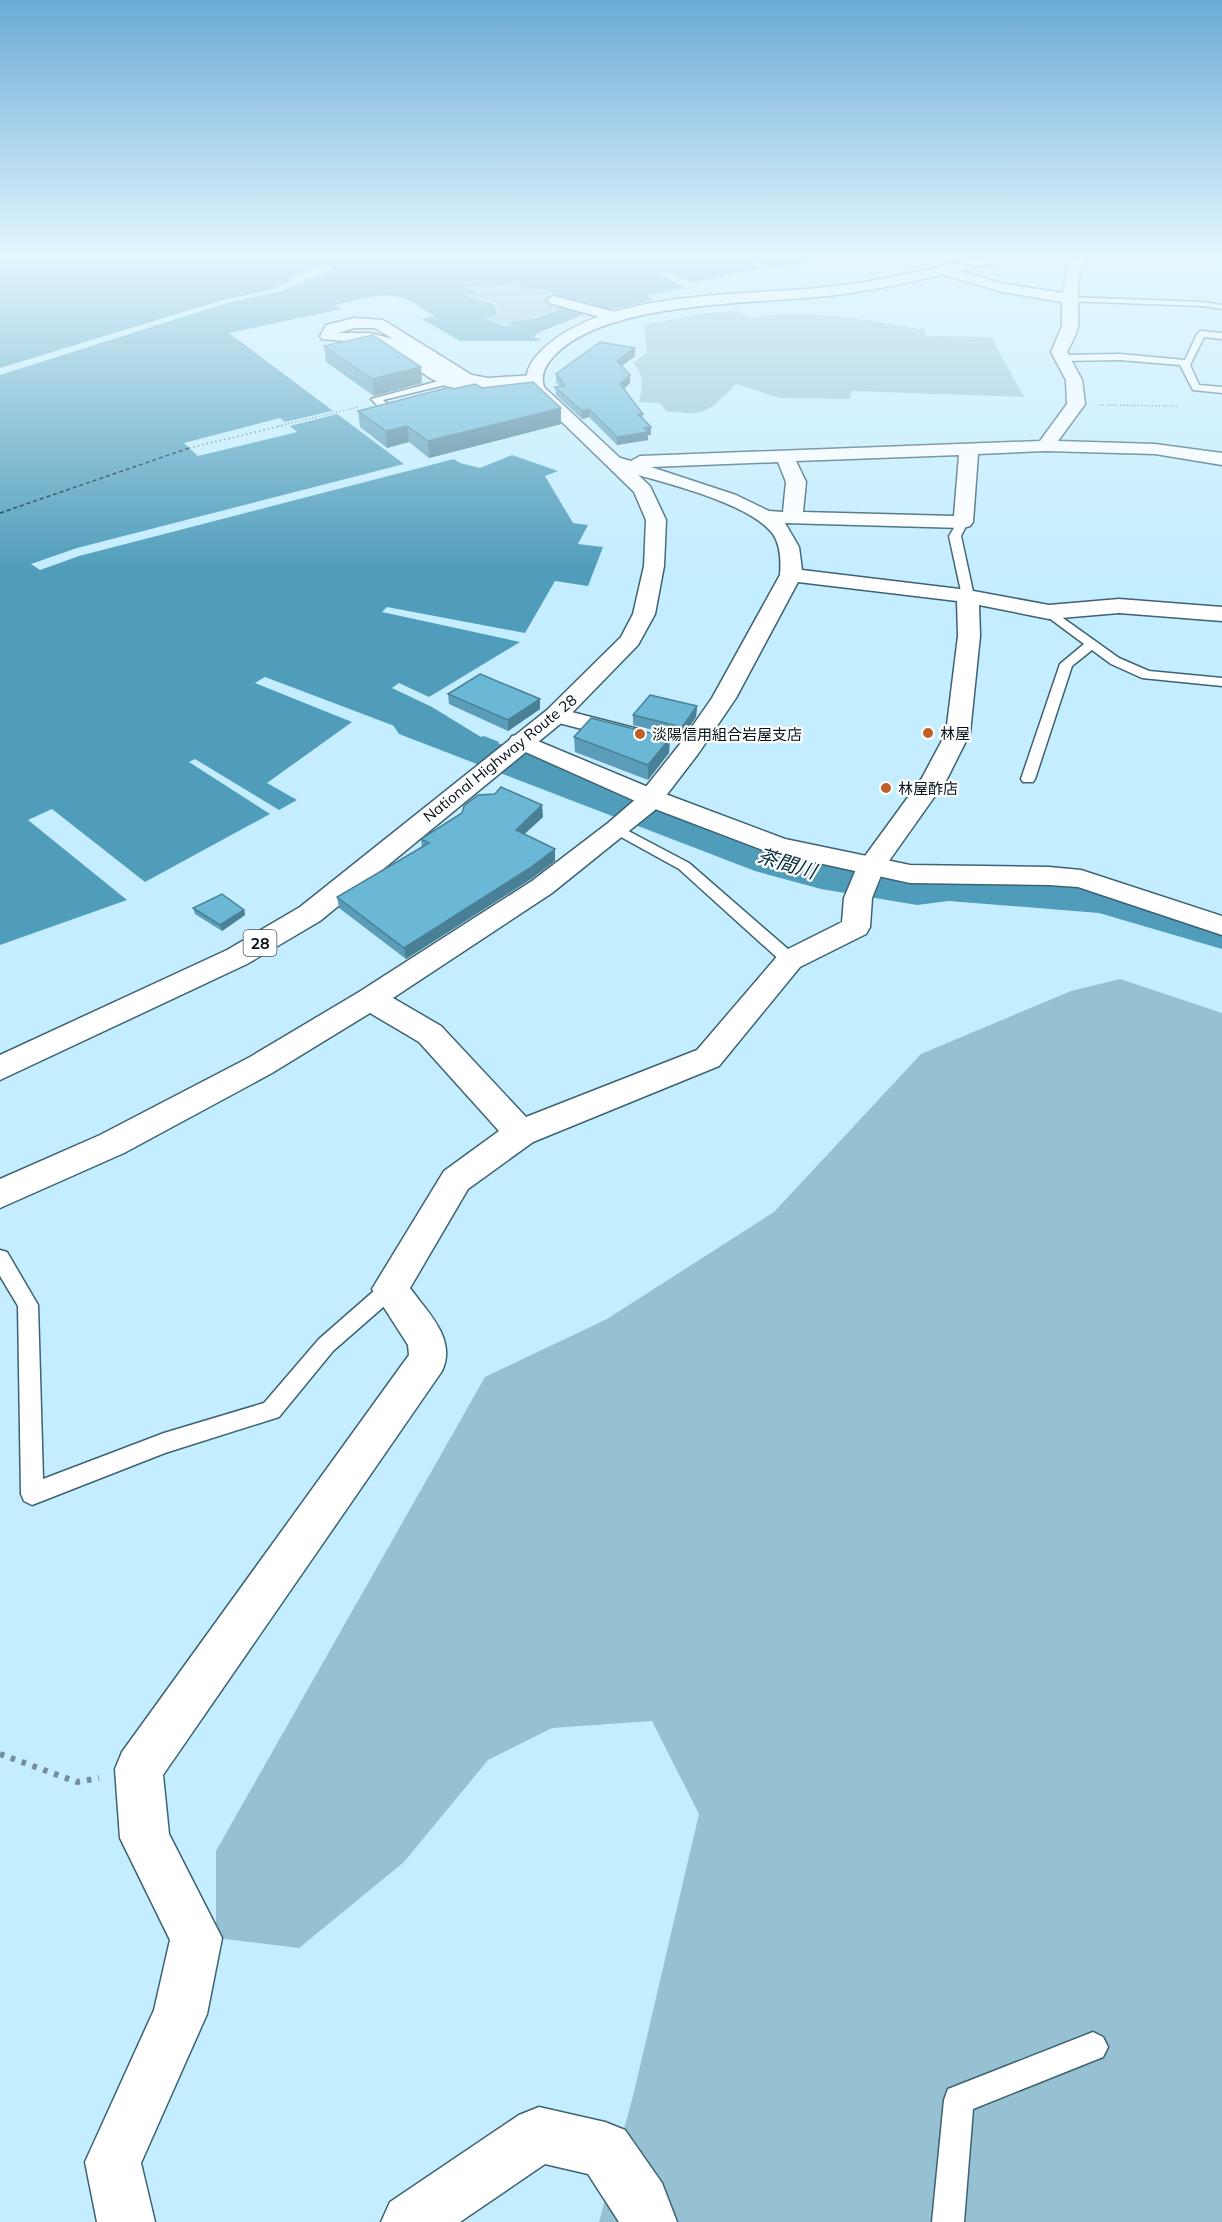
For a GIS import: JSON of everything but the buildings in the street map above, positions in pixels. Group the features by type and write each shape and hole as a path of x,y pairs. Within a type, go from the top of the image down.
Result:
{"main road":[{"path":"415,362 446,382 484,390 535,384"},
{"path":"439,362 467,379 488,383 535,384"},
{"path":"535,384 542,362"},
{"path":"1045,446 1076,404 1074,380 1064,362"},
{"name":"National Highway Route 28","path":"0,1068 237,957 310,914 516,745 556,715 630,640 644,614 654,566 656,520 643,490 535,384"},
{"path":"617,463 1045,446 1155,449 1222,459"},
{"path":"764,517 963,522 969,449"},
{"path":"784,456 796,482 792,518"},
{"path":"0,1194 132,1134 261,1065 370,999 542,887 636,813 670,744 724,698 791,575 793,554 781,531 754,510 729,499 617,463"},
{"path":"791,575 968,596 1049,612 1119,606 1222,614"},
{"path":"126,2222 113,2162 180,2014 196,1938 145,1838 139,1770 428,1359 426,1341 390,1289 456,1180 521,1133 708,1058 790,960 856,927 866,880 934,779 958,733 969,636 968,596"},
{"path":"556,715 670,744"},
{"path":"516,745 636,813 778,846 866,880 910,874 1049,876 1081,879 1222,926"},
{"path":"370,999 430,1034 521,1133"},
{"path":"410,2222 539,2135 605,2150 642,2203 648,2222"}],"lane":[{"path":"1170,362 1189,362"},
{"path":"1184,363 1196,388 1222,390"},
{"path":"416,408 394,413 376,399 446,382"},
{"path":"460,397 484,390"},
{"path":"963,522 955,536 968,596"},
{"path":"1049,612 1115,661 1146,675 1222,682"},
{"path":"1028,779 1066,664 1092,644"},
{"path":"636,813 684,866 790,960"},
{"path":"0,1258 28,1305 32,1494 164,1443 271,1410 326,1345 390,1289"},
{"path":"948,2222 959,2100 1093,2047"}],"path":[{"path":"189,448 380,402"},
{"path":"1076,404 1177,406"},
{"path":"0,1754 77,1782 139,1770"}],"shaded area":[{"path":"0,362 267,362 404,464 77,548 31,564 40,570 79,556 454,459 460,463 480,468 512,455 558,471 545,476 573,523 588,525 578,544 603,547 588,586 555,581 525,633 387,607 382,612 520,642 429,697 399,683 392,688 432,707 481,737 499,742 476,760 413,733 265,677 255,683 352,722 267,783 297,800 279,810 195,759 189,762 270,814 145,882 52,809 28,820 127,900 0,945"},
{"path":"1005,362 1024,397 852,391 850,399 779,398 736,384 706,410 680,413 666,411 660,403 639,402 642,381 633,363"},
{"path":"1120,979 1222,1013 1222,2222 599,2222 634,2092 699,1814 652,1721 552,1728 488,1760 404,1862 299,1948 216,1938 216,1851 485,1377 607,1319 774,1212 921,1054 1071,991"}],"pier":[{"path":"21,362 42,362 0,375 0,368"},
{"path":"336,410 341,413 290,426 297,432 198,456 184,443 280,418 285,422"}],"waterway":[{"name":"茶間川","path":"414,725 772,861 838,878 917,890 949,886 1102,898 1222,933"}],"ferry route":[{"path":"0,513 189,448"}],"place":[{"name":"林屋","path":"928,733"},
{"name":"淡陽信用組合岩屋支店","path":"640,734"},
{"name":"林屋酢店","path":"886,788"}]}
